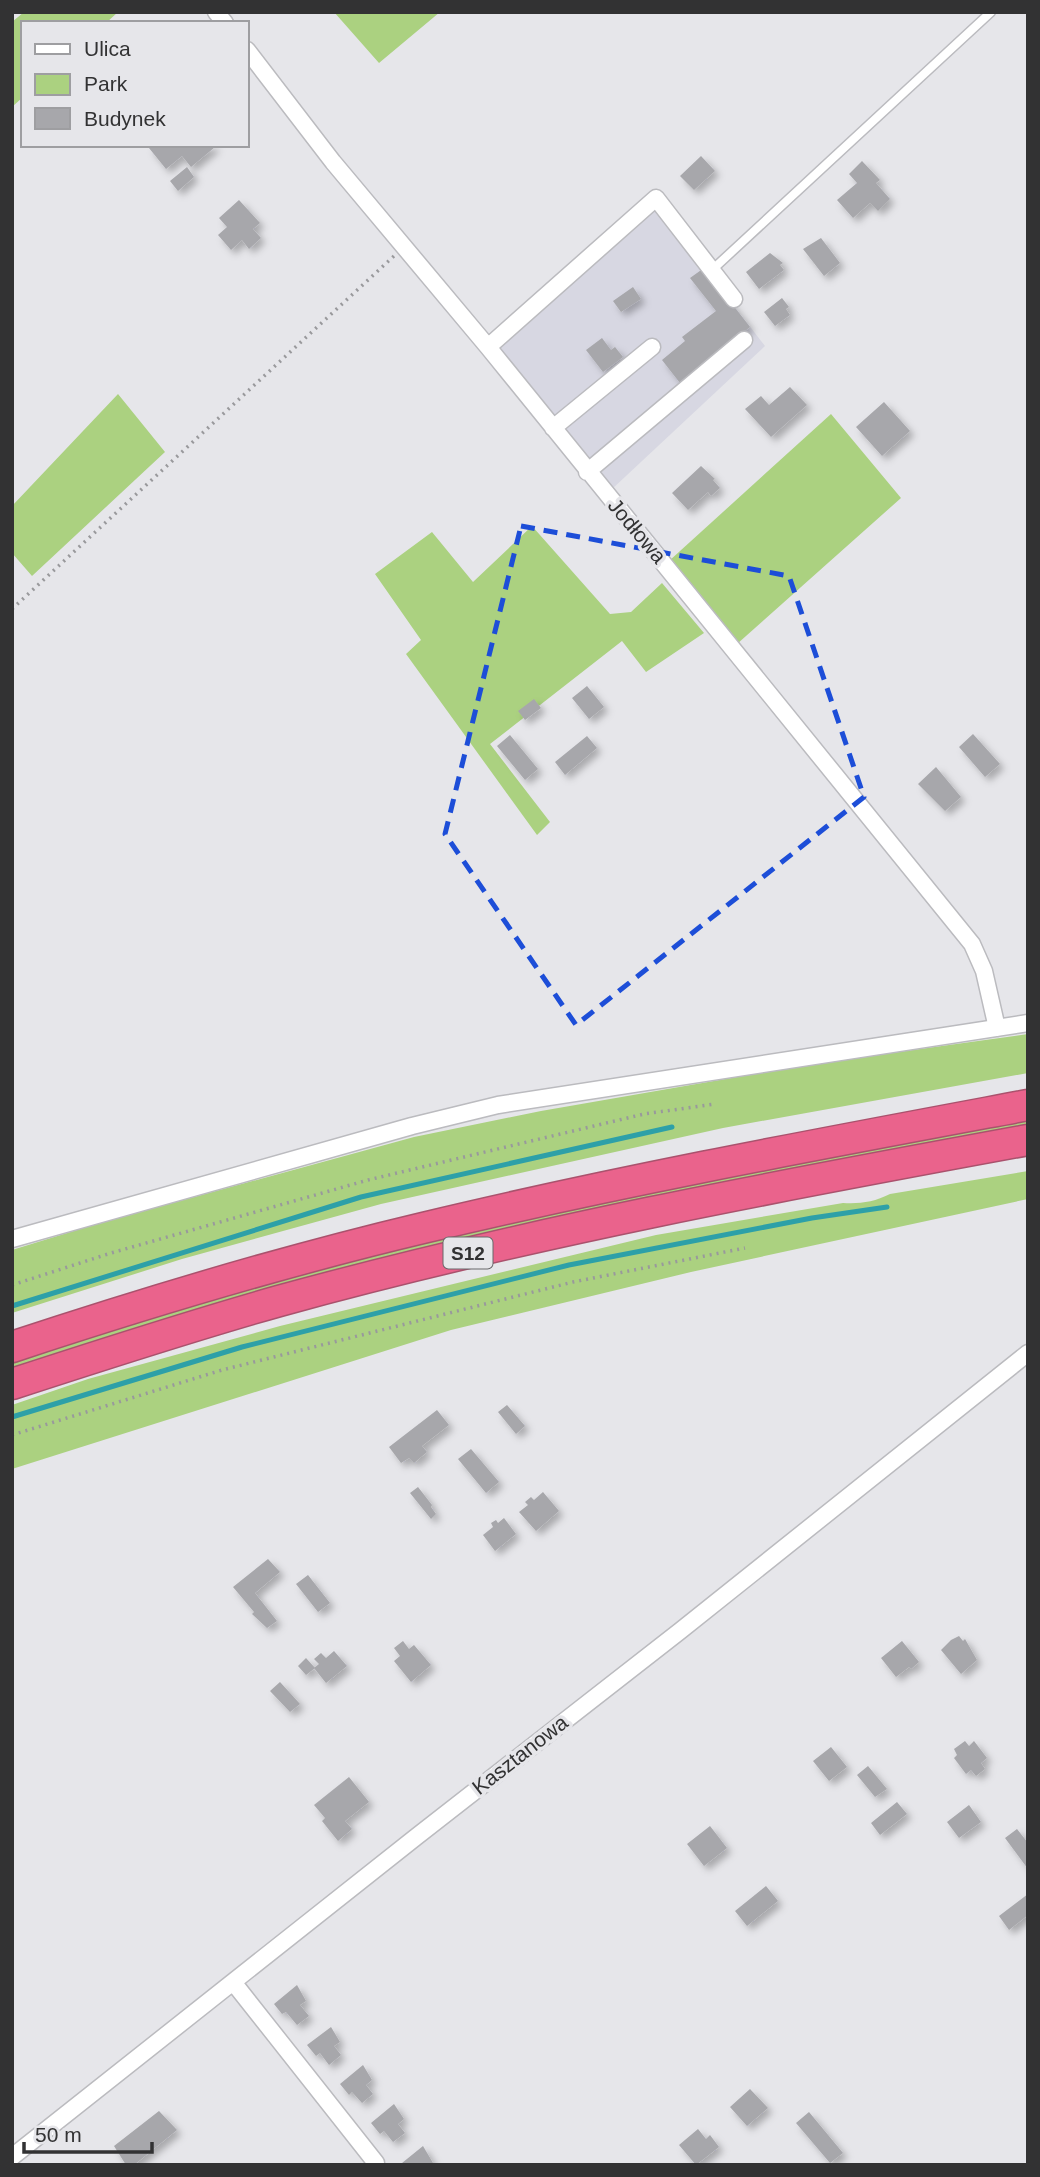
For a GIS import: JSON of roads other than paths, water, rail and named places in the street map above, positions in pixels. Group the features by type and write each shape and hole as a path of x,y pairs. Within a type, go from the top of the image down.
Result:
{"highway":[{"name":"S12","path":"12,1347 243,1275 432,1226 706,1166 1028,1105"},
{"name":"S12","path":"12,1384 278,1301 427,1263 653,1212 1028,1140"}],"street":[{"name":"Jodłowa","path":"248,51 332,162 488,347 972,943 984,971 997,1028"},
{"path":"488,347 656,198 734,299"},
{"path":"587,472 744,340"},
{"path":"553,428 652,347"},
{"path":"12,1239 412,1126 498,1105 1028,1023"},
{"name":"Kasztanowa","path":"12,2157 1028,1353"},
{"path":"233,1982 376,2163"}],"lane":[{"path":"712,270 991,12"}],"waterway":[{"path":"12,1306 361,1197 672,1127"},
{"path":"12,1417 242,1347 569,1265 812,1218 887,1207"}]}
